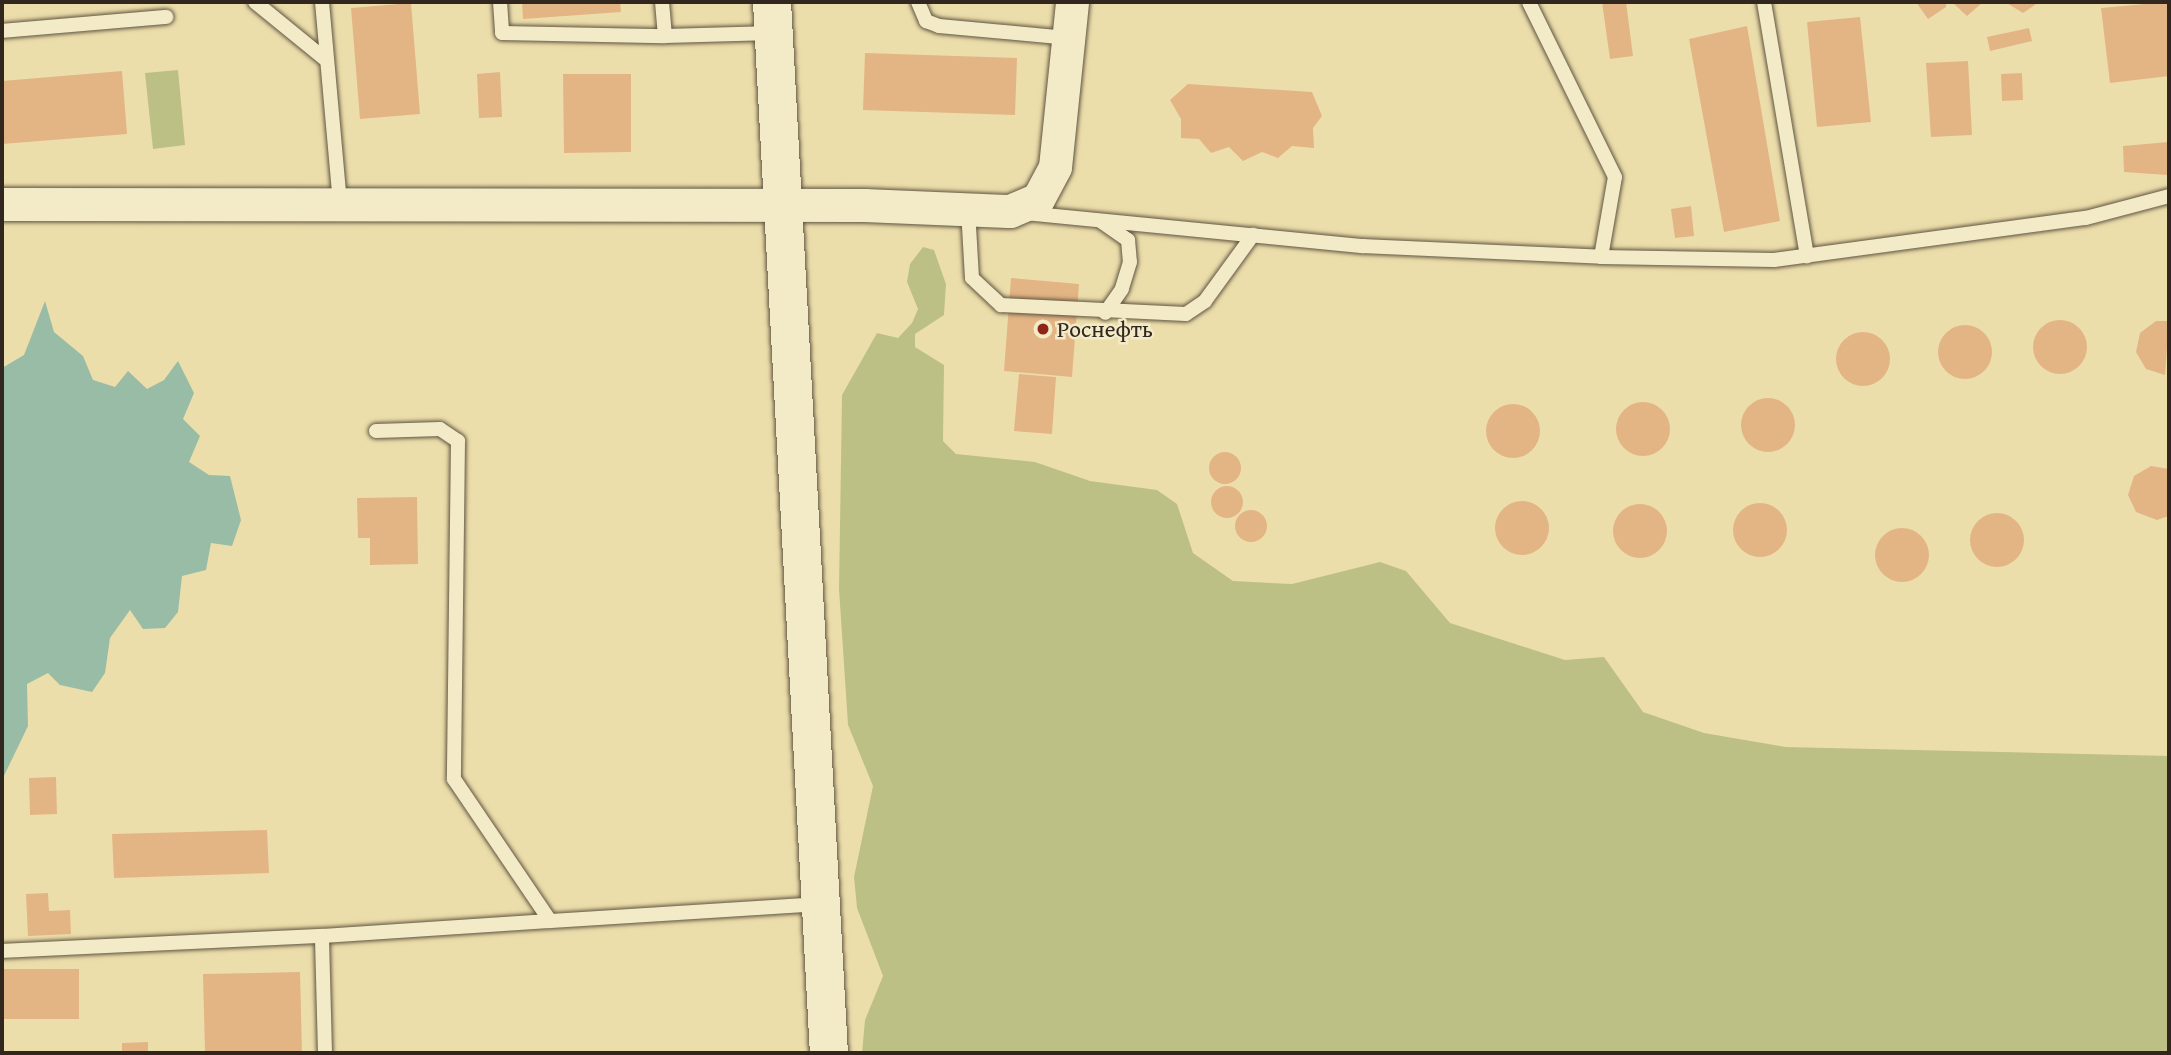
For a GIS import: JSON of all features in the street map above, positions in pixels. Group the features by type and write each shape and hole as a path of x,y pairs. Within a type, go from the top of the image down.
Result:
{"main road":[{"path":"773,17 786,205 829,1053"}],"street":[{"path":"2,204 786,205 1010,211 1038,199 1048,187 1060,144 1072,2"}],"lane":[{"path":"255,2 326,60"},
{"path":"322,2 340,204"},
{"path":"500,2 502,33 665,36 773,17"},
{"path":"662,2 665,36"},
{"path":"918,2 926,21 939,26 1069,38"},
{"path":"1529,2 1615,177 1601,257"},
{"path":"1764,2 1808,256"},
{"path":"2,31 166,17"},
{"path":"1010,211 1499,256 1716,262 1808,256 2086,218 2169,196"},
{"path":"968,209 972,278 1000,305 1105,313 1186,314 1205,301 1253,235"},
{"path":"1101,221 1128,240 1130,262 1122,289 1105,313"},
{"path":"376,431 440,429 458,441 454,779 550,921"},
{"path":"2,951 322,936 822,904"},
{"path":"322,936 325,1053"}],"green space":[{"path":"178,70 185,145 153,149 145,73"},
{"path":"923,247 934,250 946,284 944,315 915,334 915,347 944,365 943,441 956,454 1035,462 1090,481 1157,490 1177,504 1193,553 1233,581 1292,584 1380,562 1406,571 1450,623 1565,660 1604,657 1643,712 1704,733 1786,747 2169,756 2169,1053 862,1053 865,1020 883,976 857,908 854,877 873,786 848,725 839,589 842,395 877,333 898,338 912,323 918,309 907,282 910,264"}],"shaded area":[{"path":"45,301 54,332 83,356 93,380 115,387 128,371 147,389 164,380 178,361 194,393 183,419 200,436 189,462 209,475 230,476 241,520 232,546 211,543 206,570 182,576 178,612 165,628 143,629 130,610 110,638 105,673 92,692 60,685 48,673 27,684 28,726 2,780 2,368 24,355"}],"building":[{"path":"522,2 620,2 621,12 523,19"},
{"path":"1602,2 1626,2 1633,56 1610,59"},
{"path":"1916,2 1946,2 1946,7 1928,19"},
{"path":"1952,2 1983,2 1967,16"},
{"path":"2005,2 2039,2 2023,13"},
{"path":"2167,2 2169,76 2110,83 2101,8"},
{"path":"411,3 420,114 360,119 351,8"},
{"path":"1860,17 1871,122 1817,127 1807,22"},
{"path":"1747,26 1780,221 1724,232 1689,39"},
{"path":"2029,28 2032,41 1990,51 1987,37"},
{"path":"865,53 1017,58 1015,115 863,110"},
{"path":"1968,61 1972,135 1931,137 1926,63"},
{"path":"122,71 127,134 2,144 2,81"},
{"path":"500,72 502,117 479,118 477,74"},
{"path":"2022,73 2023,100 2002,101 2001,74"},
{"path":"563,74 631,74 631,152 564,153"},
{"path":"1188,84 1312,92 1322,116 1313,128 1314,148 1292,146 1278,158 1262,152 1243,161 1229,147 1211,153 1199,139 1181,138 1181,119 1170,100"},
{"path":"2169,142 2167,175 2124,172 2123,146"},
{"path":"1691,206 1694,236 1675,238 1671,209"},
{"path":"1011,278 1079,284 1072,377 1004,371"},
{"path":"2065,320 2075,324 2083,332 2087,347 2083,362 2075,370 2055,374 2045,370 2037,362 2033,342 2037,332 2045,324"},
{"path":"2156,321 2169,321 2165,375 2146,369 2136,352 2140,333"},
{"path":"1970,325 1980,329 1988,337 1992,352 1988,367 1980,375 1960,379 1950,375 1942,367 1938,347 1942,337 1950,329"},
{"path":"1868,332 1878,336 1886,344 1890,359 1886,374 1878,382 1858,386 1848,382 1840,374 1836,354 1840,344 1848,336"},
{"path":"1019,374 1056,377 1052,434 1014,431"},
{"path":"1773,398 1783,402 1791,410 1795,425 1791,440 1783,448 1763,452 1753,448 1745,440 1741,420 1745,410 1753,402"},
{"path":"1648,402 1658,406 1666,414 1670,429 1666,444 1658,452 1638,456 1628,452 1620,444 1616,424 1620,414 1628,406"},
{"path":"1518,404 1528,408 1536,416 1540,431 1536,446 1528,454 1508,458 1498,454 1490,446 1486,426 1490,416 1498,408"},
{"path":"1225,452 1236,457 1241,468 1236,479 1225,484 1214,479 1209,468 1214,457"},
{"path":"2151,466 2169,469 2169,516 2157,520 2136,512 2128,495 2134,476"},
{"path":"1227,486 1238,491 1243,502 1238,513 1227,518 1216,513 1211,502 1216,491"},
{"path":"417,497 418,564 370,565 370,538 358,538 357,498"},
{"path":"1527,501 1537,505 1545,513 1549,528 1545,543 1537,551 1517,555 1507,551 1499,543 1495,523 1499,513 1507,505"},
{"path":"1765,503 1775,507 1783,515 1787,530 1783,545 1775,553 1755,557 1745,553 1737,545 1733,525 1737,515 1745,507"},
{"path":"1645,504 1655,508 1663,516 1667,531 1663,546 1655,554 1635,558 1625,554 1617,546 1613,526 1617,516 1625,508"},
{"path":"1251,510 1262,515 1267,526 1262,537 1251,542 1240,537 1235,526 1240,515"},
{"path":"2002,513 2012,517 2020,525 2024,540 2020,555 2012,563 1992,567 1982,563 1974,555 1970,535 1974,525 1982,517"},
{"path":"1907,528 1917,532 1925,540 1929,555 1925,570 1917,578 1897,582 1887,578 1879,570 1875,550 1879,540 1887,532"},
{"path":"56,777 57,814 30,815 29,778"},
{"path":"267,830 269,873 114,878 112,834"},
{"path":"48,893 49,911 70,910 71,934 28,936 26,894"},
{"path":"2,969 79,969 79,1019 2,1019"},
{"path":"300,972 302,1053 205,1053 203,974"},
{"path":"148,1042 148,1053 122,1053 122,1043"}],"place":[{"name":"Роснефть","path":"1043,329"}]}
